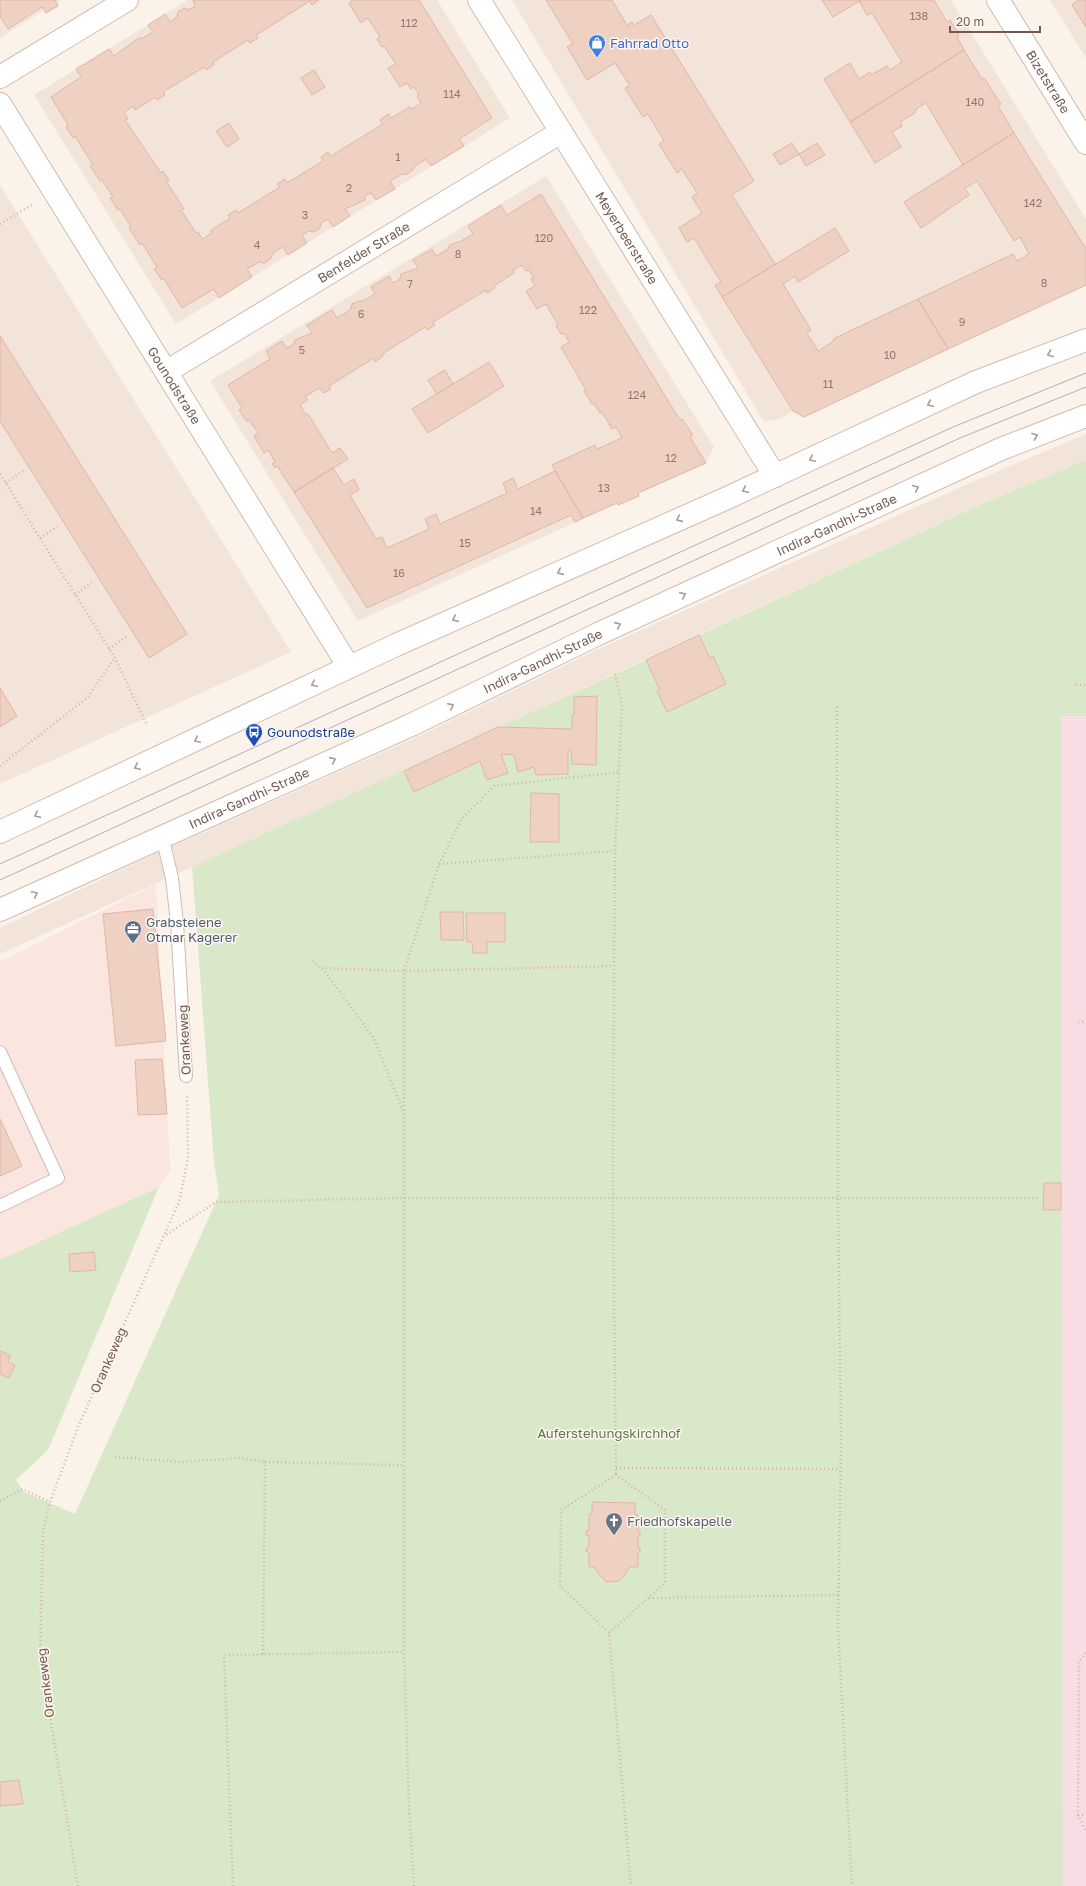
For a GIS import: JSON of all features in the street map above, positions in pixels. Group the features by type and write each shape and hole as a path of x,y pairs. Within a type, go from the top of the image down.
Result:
{"main road":[{"path":"0,77 127,0"},
{"name":"Meyerbeerstraße","path":"479,0 775,476"},
{"name":"Bizetstraße","path":"998,0 1086,143"},
{"name":"Gounodstraße","path":"0,104 349,667"},
{"name":"Benfelder Straße","path":"166,372 561,132"},
{"path":"0,832 349,667 775,476 976,382 1086,340"},
{"name":"Indira-Gandhi-Straße","path":"0,910 411,725 598,634 1001,449 1086,416"}],"lane":[{"name":"Orankeweg","path":"162,836 172,878 176,908 186,1076"},
{"path":"0,1052 58,1178 0,1206"}],"path":[{"path":"0,224 54,191"},
{"path":"6,483 24,470"},
{"path":"0,474 109,649 146,724"},
{"path":"40,538 57,527"},
{"path":"75,594 92,582"},
{"path":"109,649 128,635"},
{"path":"0,766 87,698 114,658"},
{"path":"615,674 622,703 620,772 615,851 614,966 613,1199 616,1475"},
{"path":"1076,685 1086,685"},
{"path":"837,708 840,1469 839,1664 852,1886"},
{"path":"414,1886 409,1808 404,1652 404,971 439,864 460,820 494,786 620,772"},
{"path":"439,864 615,851"},
{"path":"313,961 322,968 373,1037 405,1115"},
{"path":"322,968 404,971 614,966"},
{"path":"1078,1022 1086,1022"},
{"name":"Orankeweg","path":"78,1886 40,1656 43,1530 50,1502 78,1426 179,1202 188,1158 186,1076"},
{"path":"163,1237 216,1202 405,1198 1038,1198"},
{"path":"115,1456 182,1462 241,1458 265,1462 405,1465"},
{"path":"263,1654 265,1462"},
{"path":"616,1468 840,1469"},
{"path":"609,1633 665,1583 665,1510 616,1475"},
{"path":"616,1475 561,1510 560,1586 609,1633 631,1886"},
{"path":"0,1500 22,1488 50,1502"},
{"path":"648,1598 839,1595"},
{"path":"233,1886 224,1655 404,1652"},
{"path":"1086,1653 1079,1661 1078,1815 1086,1832"},
{"path":"1078,1815 1086,1815"}],"shaded area":[{"path":"0,0 61,0 0,38"},
{"path":"188,0 437,0 510,118 176,324 34,95"},
{"path":"512,0 951,0 1086,219 1086,285 804,417 793,411 780,419 764,422"},
{"path":"1050,0 1086,0 1086,58"},
{"path":"546,176 714,447 706,463 358,621 210,381"},
{"path":"0,185 291,652 0,784"},
{"path":"1086,434 1086,460 982,504 404,771 0,954 0,928 144,859 417,737 603,647 970,483"},
{"path":"1086,460 1086,1886 1063,1886 1061,716 1041,480"},
{"path":"156,884 170,1170 159,1187 0,1260 0,962"}],"green space":[{"name":"Auferstehungskirchhof","path":"1086,460 1086,716 1061,716 1063,1886 0,1886 0,1260 159,1187 48,1450 16,1480 24,1492 75,1514 219,1195 214,1162 192,867 646,660 982,504"}],"building":[{"path":"0,0 55,0 58,6 46,13 42,7 8,29 0,16"},
{"path":"193,0 319,0 312,5 310,1 256,35 258,38 250,43 248,40 213,62 214,65 206,70 204,67 163,92 165,95 157,100 155,97 135,110 133,106 124,112 128,119 125,120 161,173 163,171 169,180 166,181 184,209 181,210 196,233 198,232 202,239 212,233 210,231 230,218 228,215 236,210 238,213 280,187 277,184 285,179 287,183 323,161 321,157 328,152 331,156 383,124 380,120 388,114 391,118 410,107 412,109 421,103 417,96 419,95 414,87 411,89 407,83 400,87 388,68 396,64 384,46 382,47 377,39 380,37 368,18 361,23 349,3 353,0 419,0 492,118 459,139 464,146 431,166 426,159 415,166 413,170 407,174 402,174 390,181 395,189 376,200 371,193 365,196 365,200 345,209 350,216 333,227 328,219 321,223 320,228 314,232 309,231 302,235 307,243 288,255 283,247 273,253 270,259 264,263 259,262 247,269 252,277 219,298 214,289 182,308 164,279 162,280 154,269 157,267 142,243 140,245 129,228 131,227 120,209 118,210 110,198 113,197 102,180 100,181 90,166 93,165 75,136 73,138 66,127 68,125 51,97 81,77 76,69 109,49 114,56 140,37 141,39 153,32 148,25 165,14 170,22 177,17 178,12 185,8 189,10 195,6"},
{"path":"546,0 612,0 627,25 632,22 634,25 651,15 754,181 732,195 775,264 722,297 715,285 721,282 694,238 687,242 679,228 702,213 692,197 697,193 682,169 677,173 659,144 664,141 648,114 643,117 625,88 630,86 615,63 587,80 567,47 573,44"},
{"path":"822,0 861,0 833,17"},
{"path":"934,0 947,22 950,20 959,35 957,37 964,50 850,122 824,79 850,63 859,79 870,72 871,75 887,66 890,70 902,62 872,13 867,15 859,1"},
{"path":"1078,0 1086,0 1086,27 1072,5"},
{"path":"964,50 982,79 984,78 1001,104 998,106 1014,133 963,165 926,103 916,109 915,113 900,122 902,126 892,132 901,147 875,163 850,122"},
{"path":"314,70 325,87 312,95 301,78"},
{"path":"229,123 239,139 227,147 216,131"},
{"path":"1014,133 1086,249 1086,285 948,349 918,299 1013,254 1017,261 1029,254 1020,237 1014,241 977,181 965,188 969,195 921,228 904,202"},
{"path":"792,143 799,154 780,165 773,154"},
{"path":"817,143 825,155 806,166 799,154"},
{"path":"541,194 680,420 682,419 693,435 690,437 706,463 638,493 639,496 618,505 617,503 583,518 552,465 595,445 597,449 622,438 616,427 612,429 602,412 600,413 594,403 592,404 584,391 586,390 561,347 569,342 564,333 561,334 556,326 558,325 546,304 537,309 526,291 535,286 531,279 534,278 529,270 526,271 522,265 513,270 514,273 494,286 495,288 487,293 486,290 433,322 435,325 427,330 425,327 382,354 383,356 375,362 374,358 329,386 331,389 324,393 319,388 305,397 308,400 300,405 306,415 308,414 332,453 340,448 348,459 294,492 277,466 275,468 272,464 275,462 268,450 264,453 254,436 258,433 249,420 247,422 239,410 242,408 228,385 270,359 266,351 282,341 287,348 294,344 295,340 312,333 307,325 332,310 337,318 350,310 352,304 363,301 375,294 371,287 389,276 393,283 400,279 401,274 418,268 413,260 432,249 436,256 448,249 450,245 473,234 468,226 501,205 507,215"},
{"path":"835,228 849,251 798,282 795,276 783,284 811,330 807,333 818,351 834,341 833,339 918,299 948,349 804,417 793,411 722,297"},
{"path":"0,336 187,634 149,658 0,421"},
{"path":"489,362 504,386 428,433 412,409"},
{"path":"445,370 453,384 437,394 428,380"},
{"path":"333,468 344,485 354,479 359,490 350,495 376,539 382,537 387,548 429,529 425,519 436,514 440,524 507,493 503,483 513,478 518,489 555,471 583,518 575,522 571,515 367,608 294,492"},
{"path":"699,635 710,658 713,656 726,684 667,712 657,691 660,690 646,660"},
{"path":"0,688 17,716 0,727"},
{"path":"597,696 596,765 572,764 571,750 568,750 568,774 536,775 534,767 518,772 514,755 501,754 508,773 487,780 480,761 414,792 404,771 498,727 572,729 574,697"},
{"path":"531,793 559,794 559,842 530,842"},
{"path":"153,909 166,1041 116,1046 103,914"},
{"path":"440,912 463,912 464,940 441,940"},
{"path":"466,913 505,913 505,942 487,942 487,953 473,953 472,942 467,942"},
{"path":"162,1059 167,1114 138,1115 135,1060"},
{"path":"0,1119 22,1166 0,1176"},
{"path":"1044,1183 1061,1183 1061,1210 1043,1210"},
{"path":"94,1252 96,1270 70,1272 69,1254"},
{"path":"0,1351 10,1355 8,1362 15,1365 9,1378 0,1374"},
{"path":"592,1502 635,1503 635,1515 638,1515 638,1531 640,1531 640,1536 638,1536 638,1548 640,1548 640,1552 638,1553 638,1567 630,1567 619,1581 606,1582 595,1567 589,1567 589,1552 586,1552 587,1547 589,1547 589,1535 586,1535 586,1531 589,1530 589,1514 592,1514"},
{"path":"19,1780 23,1804 0,1806 0,1782"}],"tram line":[{"path":"0,864 953,427 1086,373"},
{"path":"0,880 960,438 1086,387"}],"place":[{"name":"Fahrrad Otto","path":"597,58"},
{"name":"Gounodstraße","path":"254,747"},
{"name":"Grabsteiene Otmar Kagerer","path":"133,944"},
{"name":"Friedhofskapelle","path":"614,1536"}]}
